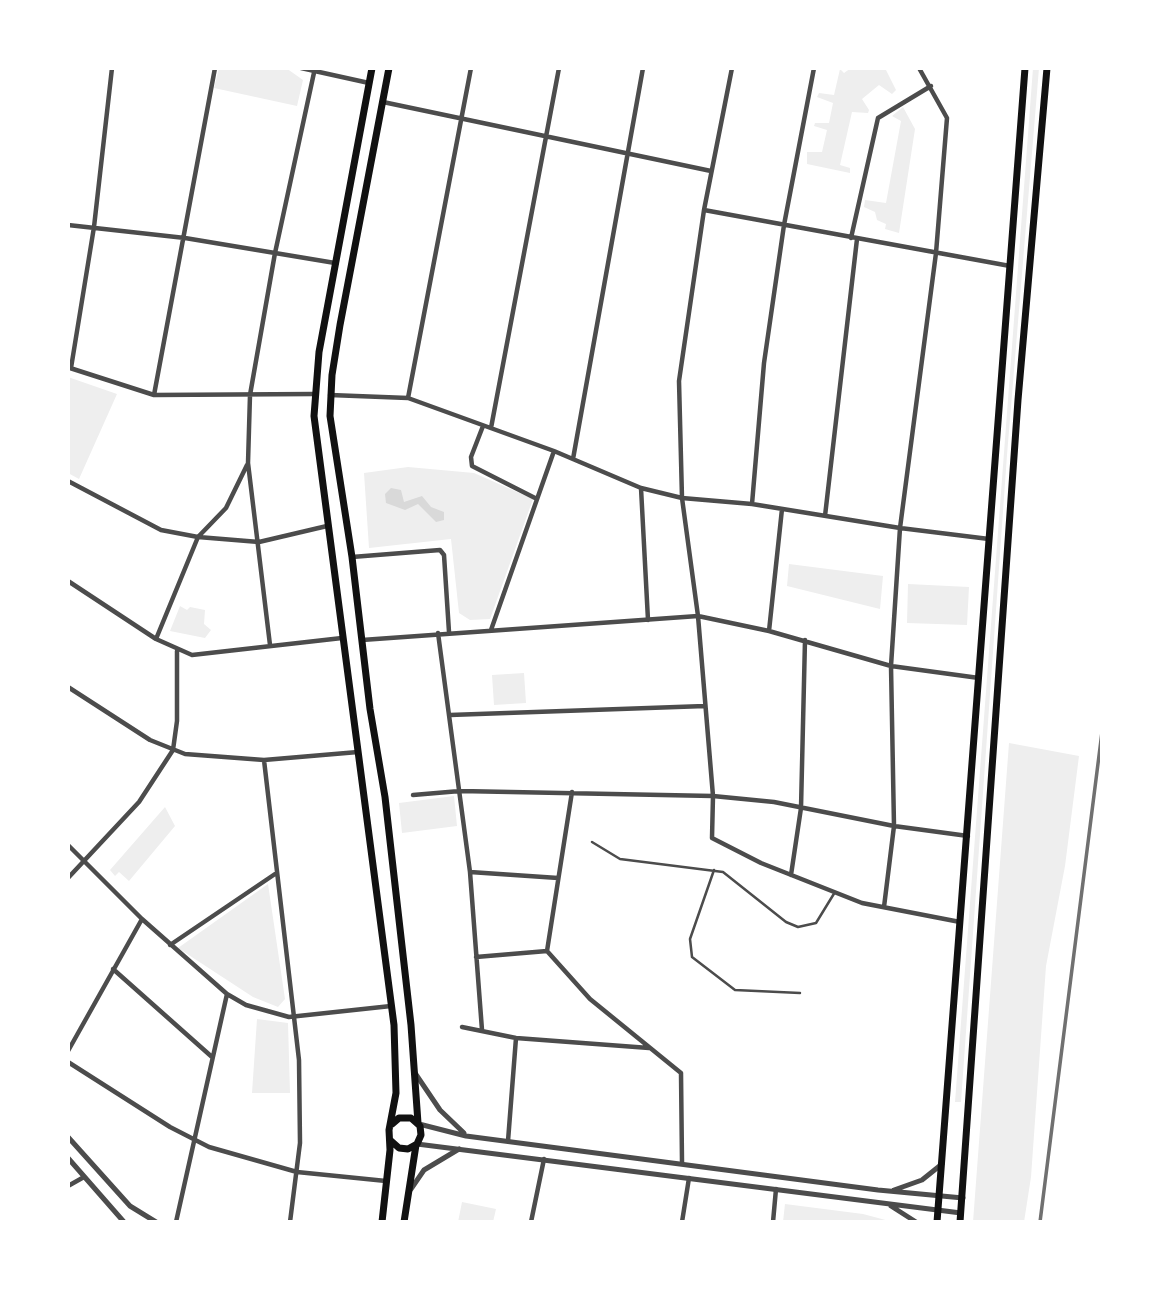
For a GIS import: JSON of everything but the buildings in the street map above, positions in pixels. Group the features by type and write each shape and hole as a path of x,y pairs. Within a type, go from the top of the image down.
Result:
{"main road":[{"path":"372,68 335,263 314,394 316,438 327,526 392,1006 396,1071 382,1222"},
{"path":"389,68 340,325 330,395 332,436 352,557 385,797 418,1123 422,1133 417,1145 404,1222"},
{"path":"937,1222 1025,68"},
{"path":"961,1217 1018,400 1047,68"},
{"path":"392,1124 405,1117 418,1123"},
{"path":"390,1140 402,1149 417,1145"}],"street":[{"path":"112,68 94,227 70,367 154,395 314,394"},
{"path":"154,395 215,68"},
{"path":"301,68 369,83"},
{"path":"408,398 471,68"},
{"path":"491,428 559,68"},
{"path":"573,459 643,68"},
{"path":"732,68 704,210 679,381 682,498 698,616 713,796 712,838 791,875 835,892 884,907 961,922"},
{"path":"752,504 764,363 784,225 814,68"},
{"path":"884,907 894,826 891,666 900,528 936,253 947,118 919,68"},
{"path":"270,645 248,463 250,395 275,253 315,70"},
{"path":"850,238 878,118 931,86"},
{"path":"383,102 711,171"},
{"path":"704,210 1010,267"},
{"path":"68,225 185,239 335,263"},
{"path":"825,516 857,239"},
{"path":"330,395 408,398 554,451 641,488 682,498 752,504 900,528 990,539"},
{"path":"483,426 470,460 474,469 537,499"},
{"path":"491,630 554,451"},
{"path":"156,639 198,537 226,508 248,463"},
{"path":"68,481 161,530 198,537 259,542 327,526"},
{"path":"641,488 648,620"},
{"path":"769,631 782,509"},
{"path":"352,557 434,548 442,552 449,632"},
{"path":"68,582 177,651 197,655 342,638"},
{"path":"362,640 698,616 805,640 891,666 980,678"},
{"path":"438,633 470,872 482,1030"},
{"path":"791,875 801,808 805,640"},
{"path":"68,878 139,802 173,750 177,721 177,651"},
{"path":"68,687 150,740 173,750 264,760 358,752"},
{"path":"450,715 705,706"},
{"path":"264,760 275,874 295,1017 300,1112 297,1171 290,1222"},
{"path":"413,795 460,791 713,796 968,836"},
{"path":"547,951 572,792"},
{"path":"68,845 142,919 227,993 269,1013 295,1017 392,1006"},
{"path":"470,872 558,878"},
{"path":"170,945 275,874"},
{"path":"68,1051 142,919"},
{"path":"476,957 547,951"},
{"path":"547,951 590,999 681,1073 682,1162"},
{"path":"113,969 212,1057"},
{"path":"176,1222 227,993"},
{"path":"462,1027 516,1038 650,1048"},
{"path":"508,1141 516,1038"},
{"path":"68,1062 194,1140 297,1171 387,1181"},
{"path":"413,1070 440,1110 466,1136"},
{"path":"418,1123 466,1136 963,1198"},
{"path":"68,1138 130,1206 153,1221"},
{"path":"417,1145 690,1177 938,1210 961,1217"},
{"path":"409,1191 424,1171 459,1149"},
{"path":"68,1158 124,1222"},
{"path":"531,1222 544,1159"},
{"path":"891,1191 922,1180 942,1164"},
{"path":"68,1186 84,1177"},
{"path":"682,1222 690,1177"},
{"path":"773,1222 776,1189"},
{"path":"888,1205 916,1222"}],"lane":[{"path":"592,842 620,859 714,870 732,878 786,922 798,927 816,923 835,892"},
{"path":"714,870 690,939 692,957 735,990 800,993"}],"shaded area":[{"path":"219,68 286,68 303,80 297,106 214,88"},
{"path":"851,68 885,68 896,90 892,94 879,85 862,99 869,110 868,113 852,112 840,165 850,168 850,173 807,164 807,152 822,152 827,130 814,126 815,123 829,123 833,103 817,97 819,93 834,95 840,69 844,73"},
{"path":"1033,68 1039,68 1007,455 961,1102 955,1102"},
{"path":"903,107 915,129 899,233 885,229 886,224 877,220 875,212 864,207 865,200 886,203 901,121 892,116"},
{"path":"68,377 117,394 79,479 68,473"},
{"path":"408,467 474,473 533,499 490,619 470,620 459,613 451,539 369,548 364,473"},
{"path":"391,488 401,490 404,502 422,496 431,507 444,512 444,520 436,522 418,504 405,510 386,503 385,494"},
{"path":"789,564 883,576 880,609 787,586"},
{"path":"908,584 969,587 967,625 907,623"},
{"path":"180,606 187,610 190,607 205,610 204,624 211,630 205,638 170,631"},
{"path":"524,673 526,703 494,705 492,675"},
{"path":"1009,743 1079,756 1065,866 1046,966 1031,1177 1024,1222 973,1222"},
{"path":"454,796 457,826 402,833 399,803"},
{"path":"165,807 175,826 129,881 119,872 115,876 110,870"},
{"path":"268,884 285,999 278,1007 253,997 178,948"},
{"path":"257,1019 288,1023 290,1093 252,1093"},
{"path":"462,1202 496,1209 493,1222 458,1222"},
{"path":"785,1204 863,1214 893,1222 783,1222"}],"railway":[{"path":"1040,1222 1102,732"}]}
